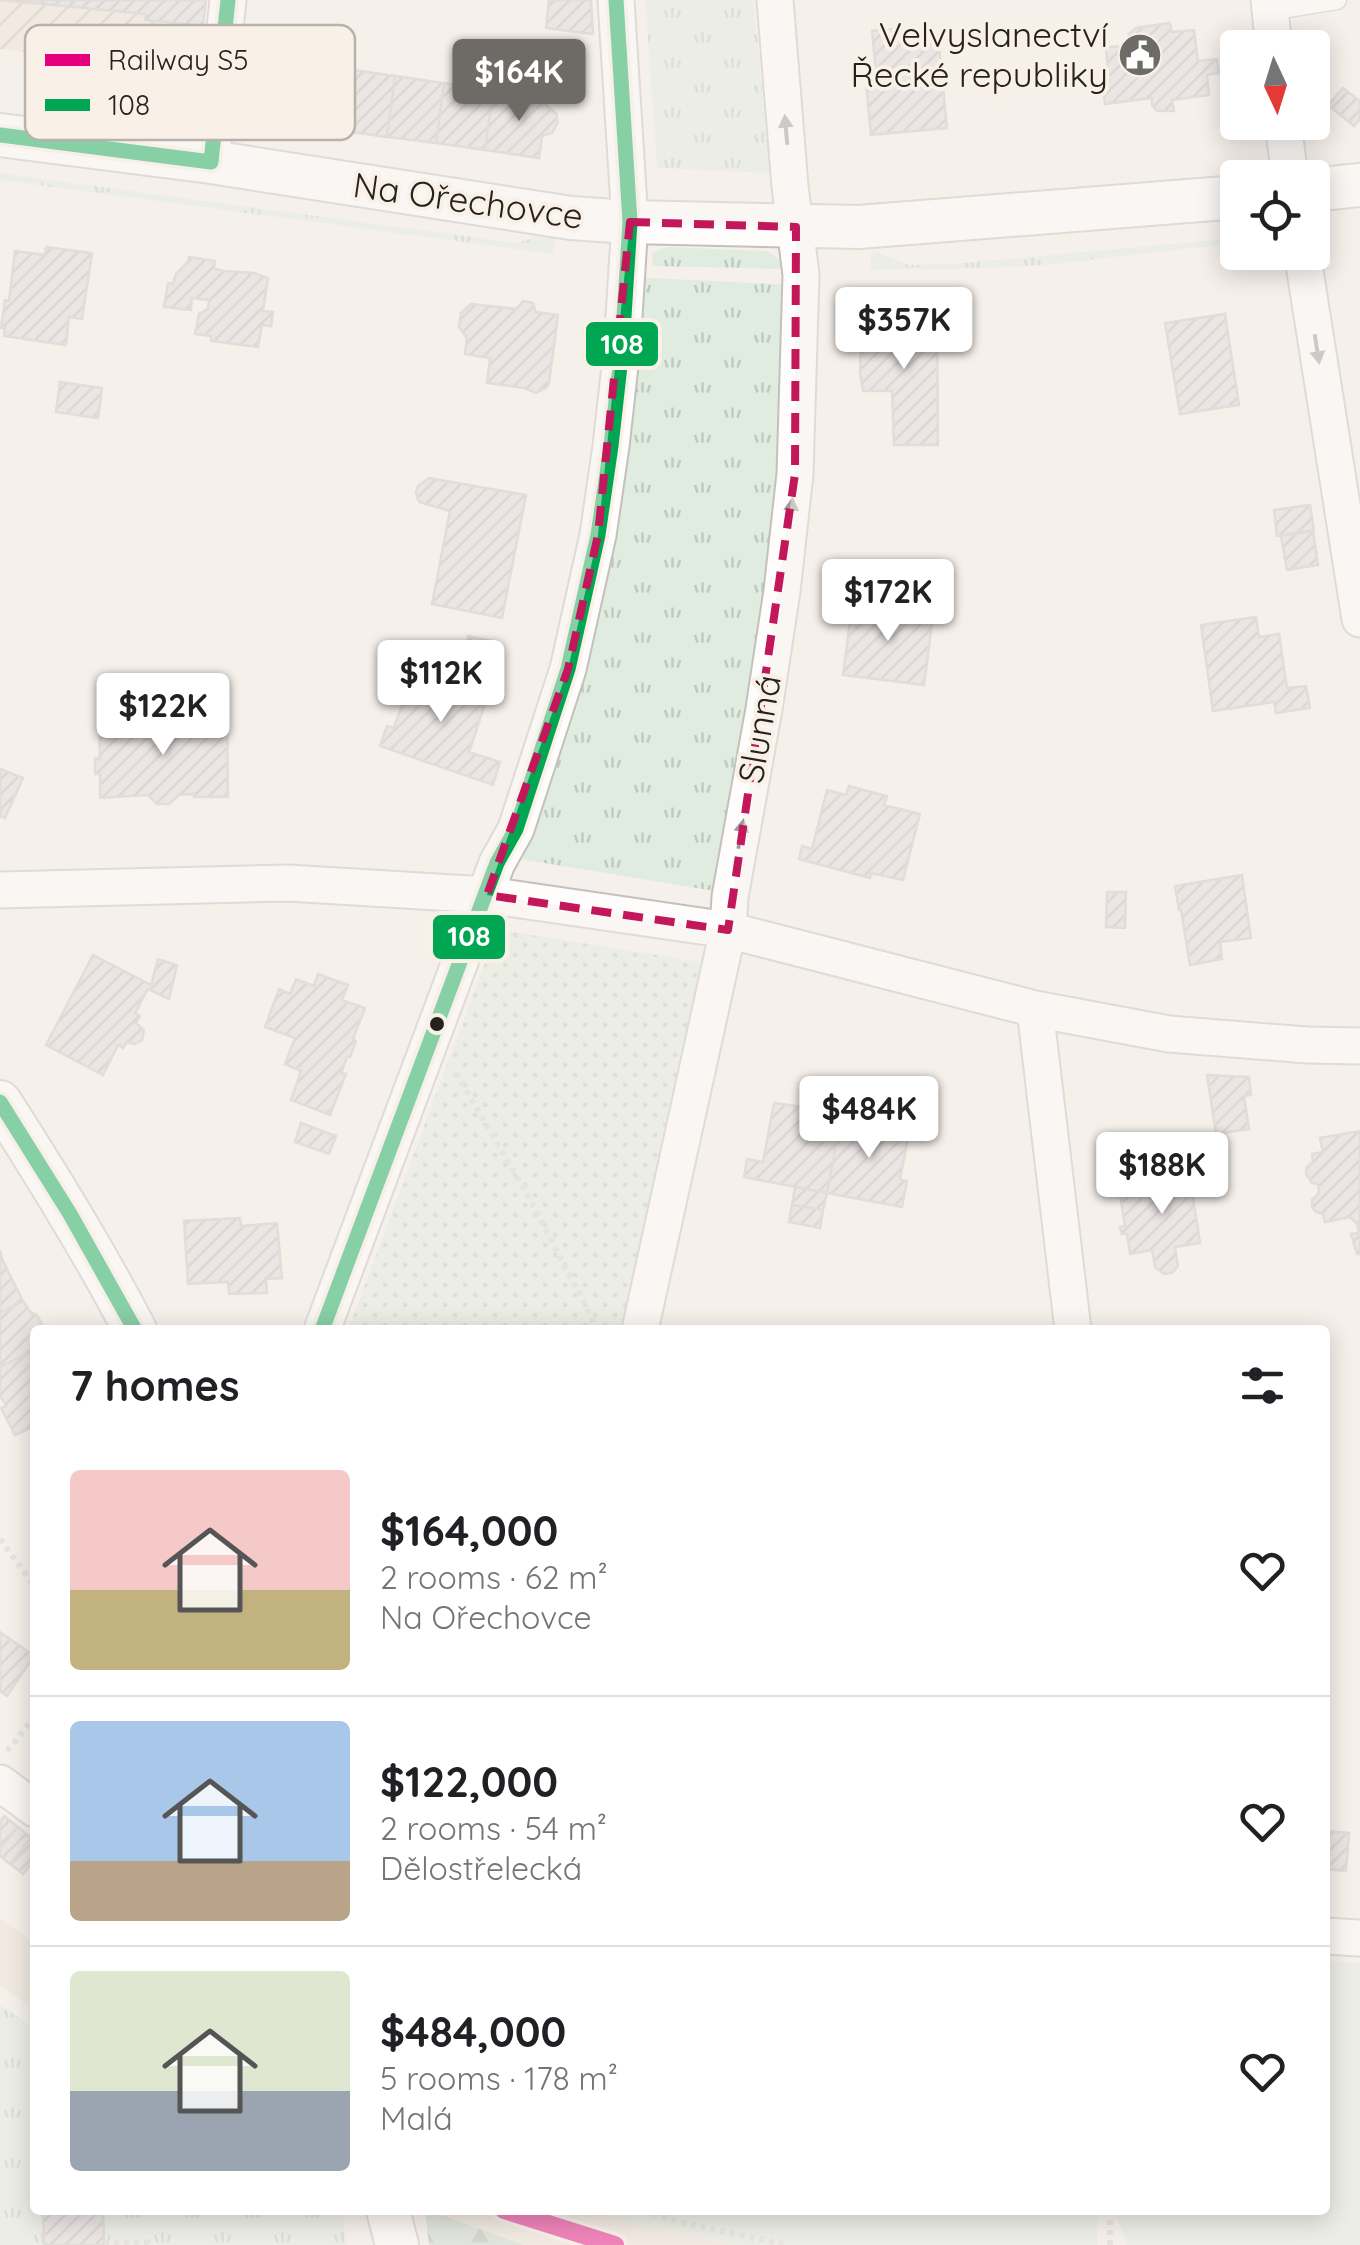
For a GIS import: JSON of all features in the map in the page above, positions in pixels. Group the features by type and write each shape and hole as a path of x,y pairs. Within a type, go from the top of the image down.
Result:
{"street":[{"path":"226,25 228,0"},
{"path":"324,1325 497,864 516,828 568,668 598,535 622,348 630,222 616,0"},
{"name":"Slunná","path":"641,1325 728,930 730,897 782,591 795,474 801,275 775,0"},
{"name":"Na Ořechovce","path":"0,135 25,138"},
{"name":"Na Ořechovce","path":"39,140 212,162 571,218 630,222 859,227 1220,198"},
{"path":"212,162 214,140"},
{"path":"1330,188 1360,185"},
{"path":"1305,270 1360,619"},
{"path":"0,890 288,883 487,895 728,930 1036,1008 1169,1034 1360,1046"},
{"path":"1036,1008 1071,1325"},
{"path":"0,1102 74,1220 131,1325"},
{"path":"0,1783 30,1806"},
{"path":"1330,1936 1360,1938"},
{"path":"389,2215 397,2245"}],"lane":[{"path":"1269,6 1337,0"}],"path":[{"path":"448,1059 531,1201 595,1325"},
{"path":"0,1540 30,1580"},
{"path":"0,1760 30,1722"},
{"path":"658,2215 787,2245"},
{"path":"1110,2215 1110,2245"},
{"path":"104,2244 148,2245"}],"highlighted area":[{"path":"630,222 796,227 795,474 728,930 487,895 568,669 598,535"}],"shaded area":[{"path":"0,0 206,0 203,25 25,25 25,52 0,49"},
{"path":"0,1918 30,1939 30,2007 0,1986"},
{"path":"442,2215 609,2215 735,2245 524,2245"}],"green space":[{"path":"645,0 754,0 770,173 657,168"},
{"path":"0,173 517,243 546,234 556,236 553,254 0,180"},
{"path":"1220,240 1220,245 1045,265 962,269 871,270 871,253 909,265"},
{"path":"667,247 767,251 783,262 786,269 653,266 652,253"},
{"path":"640,279 791,285 780,531 715,891 514,858"},
{"path":"501,930 701,962 627,1325 350,1325 494,938"},
{"path":"1330,1961 1360,1963 1360,2245 1127,2245 1118,2215 1330,2215"},
{"path":"0,2004 30,2025 30,2215 43,2215 44,2245 0,2245"},
{"path":"103,2215 343,2215 347,2245 104,2245"},
{"path":"426,2215 442,2215 524,2245 429,2245"},
{"path":"609,2215 1097,2215 1097,2245 735,2245"}],"building":[{"path":"1,0 206,0 203,25 145,20 146,14"},
{"path":"549,0 591,0 593,34 546,28"},
{"path":"1170,23 1172,32 1194,30 1198,61 1217,59 1219,73 1207,75 1209,95 1172,100 1174,111 1157,111 1152,98 1105,104 1102,83 1109,82 1106,47 1129,46 1129,34 1136,28"},
{"path":"904,28 905,39 938,36 947,128 871,135 866,84 877,83 872,31"},
{"path":"355,70 395,76 387,137 355,132"},
{"path":"395,76 444,83 436,143 387,137"},
{"path":"444,83 493,90 485,150 436,143"},
{"path":"1343,88 1360,101 1360,119 1354,126 1330,103"},
{"path":"493,90 547,97 546,105 556,113 558,122 552,133 542,136 539,158 485,150"},
{"path":"46,247 92,253 82,319 69,317 66,345 4,336 5,328 1,328 5,300 9,301 15,251 45,255"},
{"path":"189,257 215,261 214,268 223,271 268,278 263,311 273,312 271,326 262,325 258,347 211,341 211,336 195,334 199,314 208,309 209,300 192,298 191,310 164,307 168,283 173,284"},
{"path":"523,301 533,303 536,312 558,315 549,383 536,393 487,383 490,358 465,354 467,338 459,327 461,313 471,304 516,309"},
{"path":"1225,314 1239,405 1180,414 1165,323"},
{"path":"937,315 938,445 894,445 892,391 863,391 862,316"},
{"path":"60,382 102,388 98,418 56,412"},
{"path":"429,478 526,495 502,618 432,604 450,511 419,502 418,486"},
{"path":"1310,505 1314,530 1277,536 1274,510"},
{"path":"1313,531 1318,565 1287,570 1281,536"},
{"path":"893,602 904,612 933,616 924,685 843,675 852,605 880,609"},
{"path":"1256,617 1259,637 1279,634 1287,688 1306,686 1310,708 1276,713 1274,702 1213,711 1201,625"},
{"path":"468,636 496,642 492,659 464,653"},
{"path":"405,665 489,692 469,752 500,762 493,785 380,746 387,726 394,728 408,688 400,686"},
{"path":"193,711 227,711 228,797 179,795 169,804 157,804 148,795 100,798 100,774 95,774 95,758 100,759 99,712 133,712 134,726 193,726"},
{"path":"0,769 23,778 5,818 0,816"},
{"path":"849,786 887,796 884,805 920,814 903,880 871,873 870,878 799,859 802,846 812,849 827,790 846,795"},
{"path":"1242,875 1251,938 1220,942 1222,959 1190,965 1175,886"},
{"path":"1107,892 1126,892 1125,928 1106,927"},
{"path":"93,955 151,985 158,959 177,965 169,999 148,989 135,1013 140,1016 136,1023 144,1030 142,1040 135,1044 127,1042 123,1048 118,1045 103,1075 46,1045"},
{"path":"318,974 348,985 342,1000 365,1008 330,1115 291,1100 301,1071 285,1064 295,1038 265,1027 279,989 290,994 296,979 314,986"},
{"path":"1207,1075 1249,1077 1251,1095 1244,1096 1249,1129 1216,1134"},
{"path":"774,1103 842,1112 827,1193 744,1177 747,1159 763,1162"},
{"path":"842,1112 910,1128 900,1179 907,1181 902,1207 827,1193"},
{"path":"301,1123 336,1136 329,1154 295,1142"},
{"path":"1360,1131 1360,1254 1357,1254 1351,1234 1359,1233 1357,1224 1350,1217 1325,1222 1323,1214 1312,1207 1312,1200 1319,1193 1318,1184 1312,1183 1306,1174 1313,1162 1312,1154 1323,1152 1320,1138"},
{"path":"1191,1163 1200,1243 1175,1247 1178,1266 1172,1273 1164,1274 1155,1267 1152,1250 1130,1254 1127,1234 1122,1234 1120,1227 1125,1226 1120,1194 1160,1188 1158,1169"},
{"path":"795,1187 827,1193 823,1210 792,1205"},
{"path":"792,1205 823,1210 820,1228 789,1222"},
{"path":"240,1218 241,1226 277,1223 282,1278 266,1279 267,1293 229,1294 228,1282 188,1284 184,1221"},
{"path":"0,1250 23,1301 0,1313"},
{"path":"23,1301 42,1324 30,1325 30,1352 0,1367 0,1313"},
{"path":"30,1352 30,1428 15,1435 1,1408 6,1406 0,1395 0,1367"},
{"path":"0,1632 30,1653 30,1662 7,1696 0,1691"},
{"path":"4,1816 18,1827 0,1849 0,1822"},
{"path":"18,1827 30,1837 10,1864 0,1856 0,1849"},
{"path":"1330,1831 1349,1833 1346,1871 1330,1869"},
{"path":"30,1839 30,1865 23,1874 10,1864"},
{"path":"43,2215 103,2215 104,2245 44,2245"}],"rail line":[{"name":"S5","path":"520,2215 615,2245"}],"transit line":[{"name":"108","path":"225,25 228,0"},
{"name":"108","path":"324,1325 497,863 516,829 568,669 598,535 622,348 630,222 616,0"},
{"name":"108","path":"0,135 25,138"},
{"name":"108","path":"39,140 211,162 213,140"},
{"name":"108","path":"0,1102 70,1214 132,1325"}],"place":[{"name":"Velvyslanectví Řecké republiky","path":"1140,55"}]}
